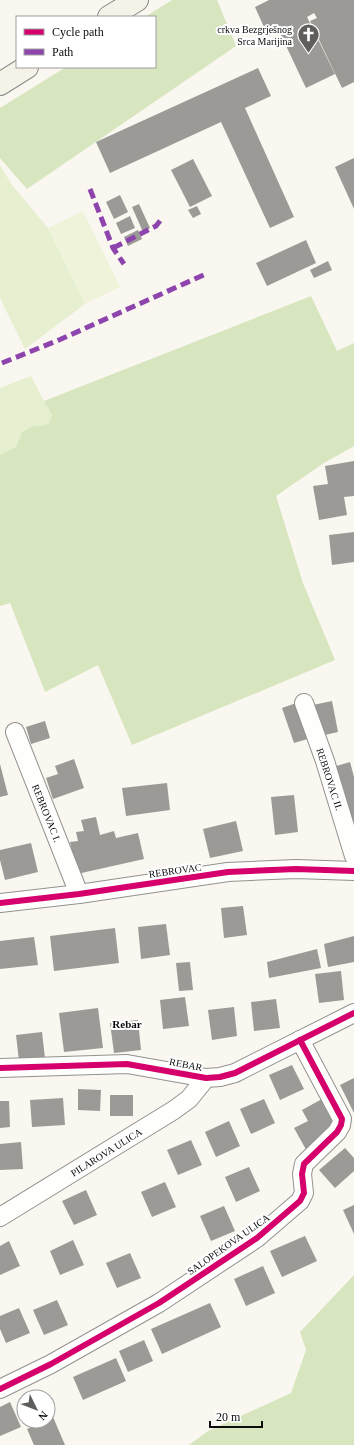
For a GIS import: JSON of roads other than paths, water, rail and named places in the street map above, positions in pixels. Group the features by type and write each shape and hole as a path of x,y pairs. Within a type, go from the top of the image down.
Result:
{"main road":[{"path":"111,16 137,0"},
{"path":"0,84 25,68"}],"street":[{"name":"REBROVAC II.","path":"304,702 325,761 354,856"},
{"name":"REBROVAC I.","path":"15,732 79,894"},
{"name":"REBROVAC","path":"0,904 228,872 296,869 354,871"},
{"name":"REBAR","path":"0,1068 127,1064 206,1078 220,1077 235,1073 354,1014"},
{"name":"SALOPEKOVA ULICA","path":"0,1389 52,1364 159,1303 257,1238 300,1201 304,1193 302,1174 304,1164 337,1132 341,1125 342,1119 300,1040"},
{"name":"PILAROVA ULICA","path":"0,1217 174,1110 189,1099 206,1078"}],"place":[{"name":"crkva Bezgrješnog Srca Marijina","path":"308,54"}],"district":[{"name":"Rebar","path":"127,1024"}]}
